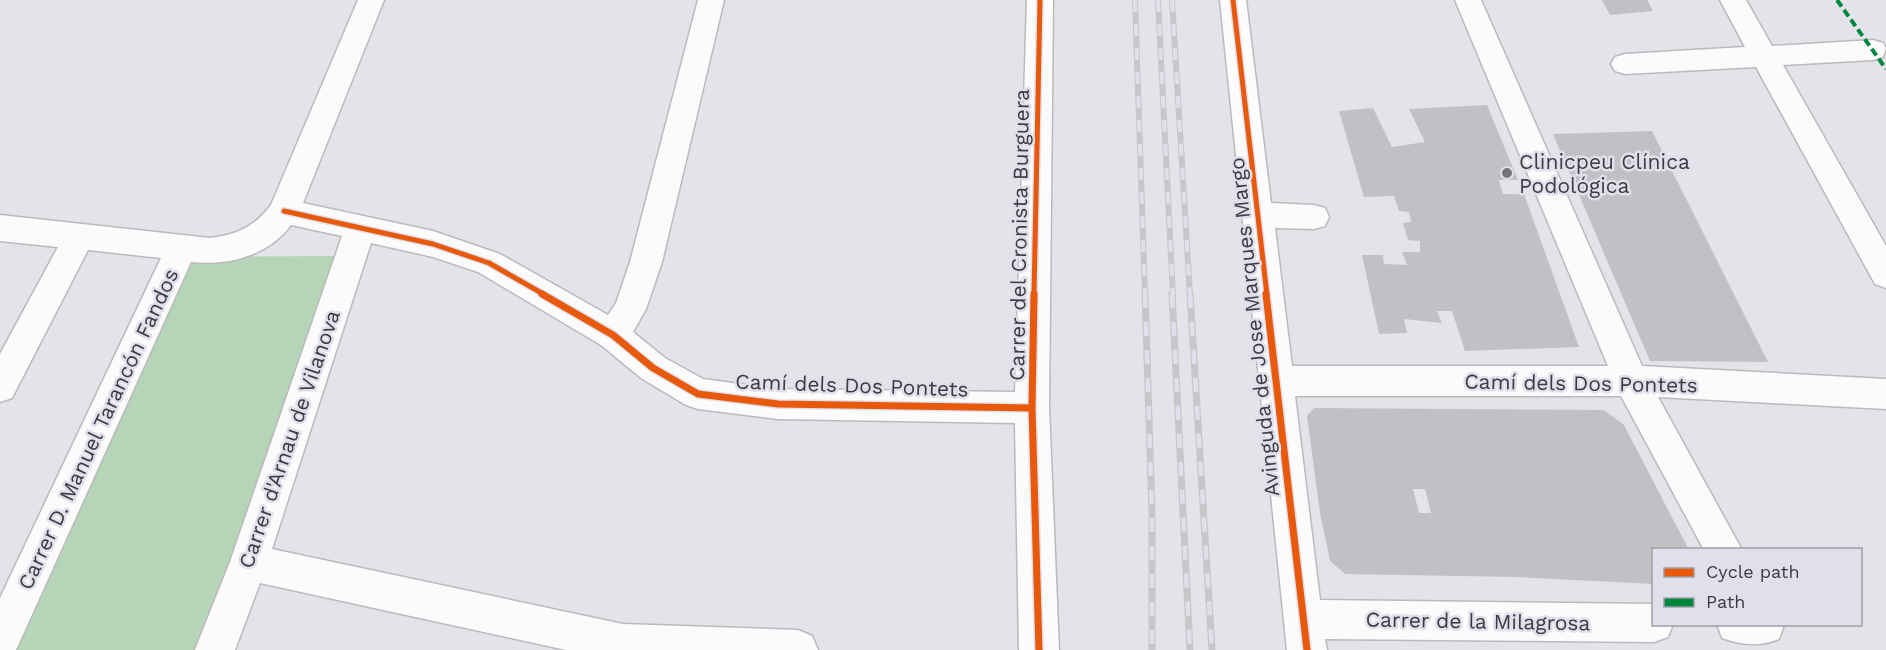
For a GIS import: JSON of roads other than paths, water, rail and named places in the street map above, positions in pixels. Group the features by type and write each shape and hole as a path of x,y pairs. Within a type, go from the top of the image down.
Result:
{"street":[{"path":"0,228 181,249 233,249 272,228 284,212 371,0"},
{"path":"613,335 630,309 646,262 711,0"},
{"name":"Carrer del Cronista Burguera","path":"1039,650 1032,408 1040,0"},
{"name":"Avinguda de Jose Marques Margo","path":"1233,0 1305,634"},
{"path":"1468,0 1632,381 1723,548"},
{"path":"1733,0 1886,275"},
{"path":"1625,64 1873,50"},
{"name":"Camí dels Dos Pontets","path":"284,212 433,244 489,263 613,335 653,369 698,394 778,404 1032,408"},
{"path":"1258,215 1314,217"},
{"name":"Carrer d'Arnau de Vilanova","path":"215,650 249,562 360,228"},
{"path":"0,387 79,237"},
{"name":"Carrer D. Manuel Tarancón Fandos","path":"0,641 181,249"},
{"name":"Camí dels Dos Pontets","path":"1276,381 1632,381 1886,394"},
{"path":"249,562 623,643 798,650"},
{"name":"Carrer de la Milagrosa","path":"1305,634 1652,623"},
{"path":"1766,626 1779,650"}],"railway":[{"path":"1135,0 1145,295"},
{"path":"1158,0 1173,295"},
{"path":"1172,0 1190,295"},
{"path":"1145,294 1152,513 1152,650"},
{"path":"1172,294 1190,650"},
{"path":"1190,294 1212,650"}],"place":[{"name":"Clinicpeu Clínica Podológica","path":"1507,173"}]}
